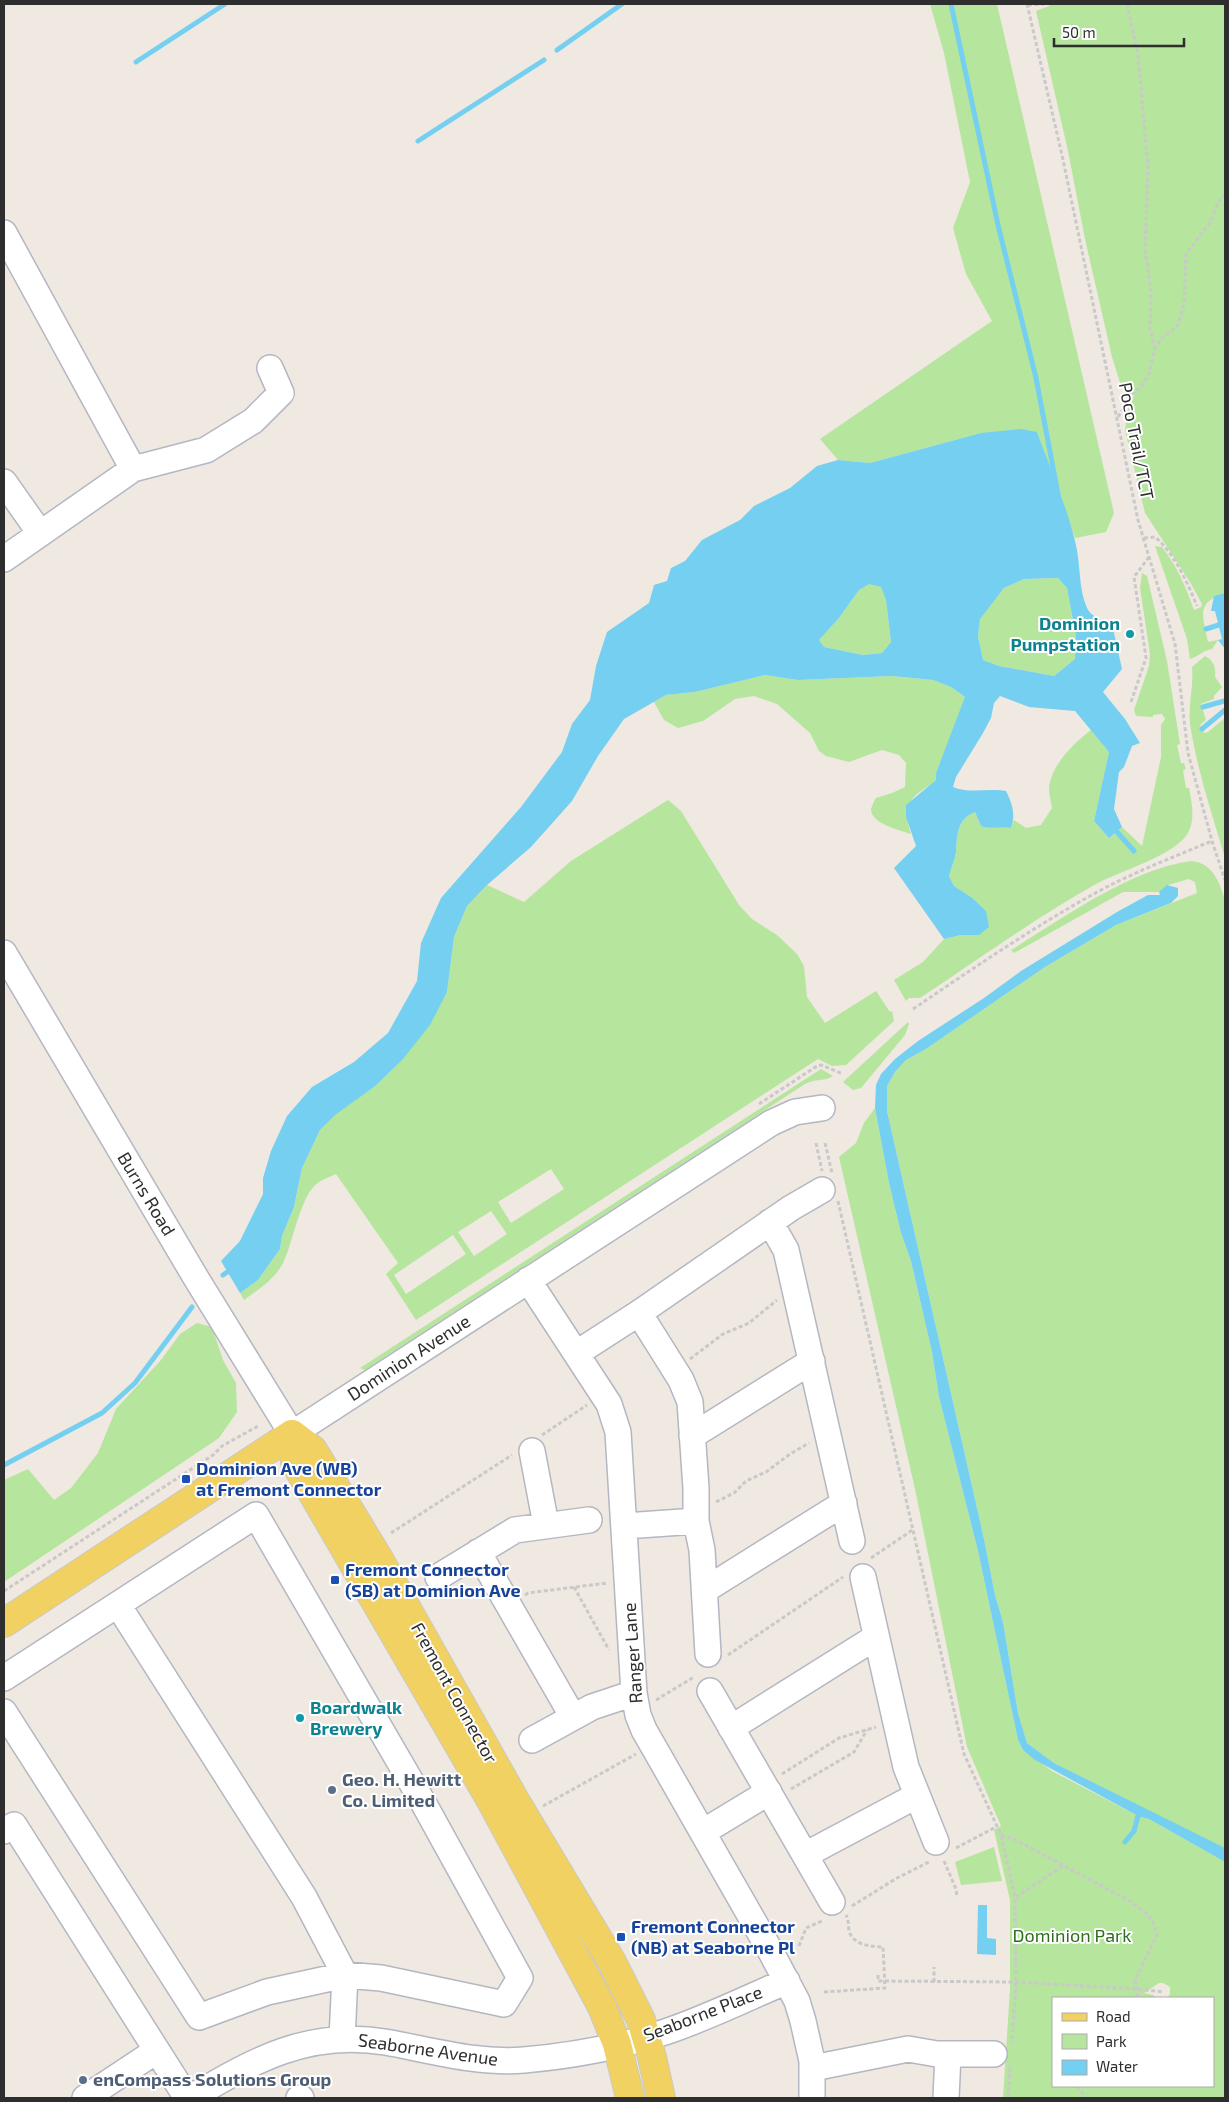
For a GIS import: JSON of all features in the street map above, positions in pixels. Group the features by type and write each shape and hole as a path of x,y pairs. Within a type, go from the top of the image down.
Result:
{"main road":[{"name":"Dominion Avenue","path":"4,1623 292,1434"},
{"name":"Fremont Connector","path":"292,1434 313,1450 379,1559 512,1795 612,1962 634,2004 646,2037 661,2098"},
{"name":"Fremont Connector","path":"292,1434 295,1463 512,1840 602,2007 617,2044 630,2098"}],"street":[{"path":"4,233 133,470"},
{"path":"4,559 133,470 206,450 253,421 282,393 270,368"},
{"path":"4,482 40,533"},
{"name":"Burns Road","path":"4,953 188,1265 292,1434"},
{"name":"Dominion Avenue","path":"292,1434 771,1123 794,1112 822,1108"},
{"path":"577,1354 770,1222 830,1188"},
{"path":"770,1222 786,1250 852,1541"},
{"name":"Ranger Lane","path":"528,1280 609,1404 618,1432 642,1698 638,1715 644,1730 788,1981 804,2021 813,2068 812,2098"},
{"path":"639,1313 673,1366 688,1394 696,1513 702,1550 711,1669 732,1728 838,1909"},
{"path":"692,1436 812,1362"},
{"path":"528,1447 546,1525"},
{"path":"705,1590 844,1503"},
{"path":"625,1526 696,1513"},
{"path":"4,1678 256,1515 424,1804 520,1978 504,2004 381,1978 345,1975 267,1992 199,2017 4,1712"},
{"path":"438,1577 515,1530 589,1520"},
{"path":"478,1552 573,1717"},
{"path":"858,1571 876,1637 906,1767 916,1796 941,1852"},
{"path":"118,1605 304,1897 345,1975 342,2039"},
{"path":"732,1728 876,1637"},
{"path":"532,1740 605,1701 642,1698"},
{"path":"703,1832 769,1792"},
{"path":"805,1855 916,1796"},
{"path":"4,1831 14,1825 156,2051 189,2098"},
{"name":"Seaborne Place","path":"617,2044 683,2025 788,1981"},
{"name":"Seaborne Avenue","path":"189,2098 270,2054 306,2043 342,2039 378,2041 476,2058 499,2060 550,2057 617,2044"},
{"path":"813,2068 908,2049 948,2054 1005,2054"},
{"path":"85,2098 156,2051"},
{"path":"946,2098 948,2054"}],"path":[{"path":"1028,5 1045,4"},
{"path":"1127,4 1138,55 1148,166 1145,250 1151,291 1150,329 1155,348"},
{"name":"Poco Trail/TCT","path":"1028,5 1144,538 1174,644 1188,754 1225,880"},
{"path":"1118,417 1132,394 1141,387 1150,374 1155,348 1166,332 1178,325 1184,304 1186,254 1211,221 1217,205 1222,197 1225,196"},
{"path":"1144,538 1155,536 1163,544 1179,568 1198,606"},
{"path":"1131,702 1146,658 1134,577 1149,556"},
{"path":"913,1009 1036,928 1090,896 1128,876 1212,841"},
{"path":"816,1143 819,1155"},
{"path":"825,1143 830,1188 914,1529 964,1754 1000,1834 1015,1897 1016,1982 1005,2054 1008,2098"},
{"path":"673,1366 695,1356 723,1334 749,1323 774,1302 797,1293"},
{"path":"390,1533 528,1447 587,1405"},
{"path":"4,1591 206,1460 222,1446 260,1425"},
{"path":"696,1513 728,1497 746,1481 766,1472 790,1454 809,1444 830,1442"},
{"path":"642,1698 711,1669 858,1571 914,1529"},
{"path":"508,1605 528,1592 608,1583"},
{"path":"574,1587 613,1656"},
{"path":"769,1792 839,1738 895,1721"},
{"path":"769,1792 854,1752 868,1730"},
{"path":"543,1806 636,1754"},
{"path":"800,1946 806,1928 941,1852 996,1828"},
{"path":"1000,1834 1014,1839 1141,1908 1154,1922 1157,1935 1135,1980 1138,1997"},
{"path":"941,1852 953,1883 956,1897"},
{"path":"1015,1897 1063,1866"},
{"path":"824,1992 885,1988 884,1947 863,1945 854,1938 849,1932 849,1921 838,1909"},
{"path":"934,1968 934,1982"},
{"path":"878,1976 878,1981 1016,1982 1164,1992"},
{"path":"1078,2087 1086,2098"}],"green space":[{"path":"930,4 997,4 1114,513 1106,532 1075,538 1037,432 981,433 870,463 838,460 820,439 992,321 966,274 953,228 970,182 944,53"},
{"path":"1049,4 1225,4 1225,593 1209,601 1203,612 1208,642 1218,640 1212,649 1190,659 1187,639 1155,546 1162,547 1177,569 1194,610 1201,607 1202,604 1190,582 1145,513 1125,430 1129,402 1134,396 1133,388 1127,391 1122,389 1112,357 1036,11 1049,6"},
{"path":"1142,573 1147,576 1167,661 1180,744 1177,745 1181,763 1184,763 1186,769 1183,770 1186,788 1189,788 1191,800 1192,819 1189,831 1179,844 1169,851 1106,879 1073,897 920,998 909,998 906,1001 894,980 923,962 944,939 961,935 979,935 971,897 954,886 949,876 961,823 975,812 981,826 985,827 1011,828 1014,820 1026,828 1041,825 1052,808 1049,788 1054,771 1064,755 1091,730 1109,752 1094,821 1109,838 1122,827 1142,846 1161,757 1161,725 1165,719 1162,714 1153,715 1153,717 1136,716 1134,710 1149,666 1150,654 1140,588"},
{"path":"1058,578 1067,588 1076,636 1075,659 1054,676 999,666 983,660 978,636 980,618 1004,588 1024,579"},
{"path":"869,583 881,587 886,600 891,642 882,653 863,655 824,647 819,640 839,618 859,590"},
{"path":"1205,656 1214,665 1215,677 1222,687 1214,696 1214,699 1201,704 1206,720 1200,725 1204,733 1208,732 1225,718 1225,858 1201,775 1190,724 1192,667"},
{"path":"765,675 798,680 892,676 933,680 951,687 966,698 936,773 936,780 911,801 908,810 908,820 911,834 876,819 871,809 876,798 905,787 906,763 899,755 882,750 849,762 826,756 819,751 810,733 777,704 754,696 735,699 703,721 678,728 664,720 654,702 666,695 695,692"},
{"path":"668,800 681,811 739,905 752,919 777,935 797,954 804,966 807,997 825,1023 876,991 890,1012 892,1011 894,1021 846,1065 832,1066 818,1059 416,1320 386,1274 398,1263 336,1174 319,1182 312,1188 302,1208 283,1263 266,1284 244,1300 240,1293 258,1280 280,1249 282,1236 294,1207 302,1168 320,1130 334,1115 374,1087 447,992 454,937 467,906 487,885 524,902 571,861","holes":["551,1169 564,1189 511,1223 498,1202","491,1211 507,1234 474,1256 458,1232","453,1235 466,1254 406,1294 394,1275"]},
{"path":"1192,861 1211,870 1218,881 1225,900 1225,1849 1054,1763 1027,1743 1018,1713 1003,1622 995,1595 887,1111 887,1086 895,1072 906,1060 926,1049 1045,967 1116,925 1197,893 1195,882 1189,879 1168,885 1159,892 1123,892 1014,953 1011,950 1098,896 1122,884 1146,873"},
{"path":"908,1022 905,1035 861,1088 853,1090 843,1082"},
{"path":"821,1069 833,1076 805,1084 365,1370 360,1368"},
{"name":"Dominion Park","path":"875,1108 889,1183 901,1233 911,1261 932,1352 939,1397 978,1551 1018,1740 1023,1750 1052,1771 1140,1817 1149,1819 1225,1862 1225,2098 1003,2098 1010,1989 1010,1900 994,1830 1001,1826 967,1747 915,1489 839,1157 856,1143 864,1123"},
{"path":"197,1323 212,1327 223,1360 236,1383 237,1412 219,1438 4,1582 4,1480 28,1469 54,1500 71,1488 98,1453 116,1409 161,1360 180,1334"},
{"path":"994,1847 1002,1881 961,1885 955,1862"}],"water":[{"path":"1021,429 1037,432 1071,527 1077,549 1082,592 1087,608 1095,616 1112,624 1122,669 1103,692 1125,719 1140,743 1132,746 1124,767 1119,772 1114,809 1122,827 1109,838 1094,821 1109,752 1075,711 1029,707 1000,696 994,703 991,718 956,777 953,787 972,791 1006,791 1012,805 1013,818 1011,828 988,828 981,826 975,812 961,823 949,876 954,886 971,897 986,911 989,927 979,935 961,935 944,939 894,868 916,846 906,817 906,805 936,780 936,773 965,697 951,687 933,680 892,676 798,680 765,675 695,692 666,695 624,719 598,756 572,801 531,847 487,885 467,906 454,937 447,992 430,1025 403,1059 374,1087 335,1115 320,1130 302,1168 294,1207 282,1236 280,1249 258,1280 240,1293 221,1261 240,1241 263,1194 263,1178 271,1151 287,1116 312,1087 354,1062 388,1033 417,981 421,943 441,898 521,807 562,752 572,724 590,700 596,666 607,632 649,603 654,585 667,581 671,568 685,561 702,540 740,520 754,506 790,488 817,466 838,460 870,463 981,433","holes":["1058,578 1067,588 1076,636 1075,659 1054,676 999,666 983,660 978,636 980,619 1004,588 1024,579","869,584 881,587 886,600 891,642 882,653 863,655 824,647 819,640 839,618 859,590"]},
{"path":"1225,593 1225,649 1218,640 1222,639 1215,611 1211,611 1214,596"},
{"path":"1167,885 1178,888 1178,896 1171,903 1116,925 1045,967 926,1049 906,1060 895,1072 887,1086 887,1111 995,1595 1003,1622 1018,1713 1027,1743 1054,1763 1223,1847 1225,1849 1225,1862 1149,1819 1140,1817 1035,1760 1023,1750 1018,1740 978,1551 939,1397 932,1352 911,1261 901,1233 889,1183 875,1108 876,1085 881,1074 895,1059 918,1041 984,998 1021,971 1117,912 1148,895 1160,895 1159,892"},
{"path":"978,1905 987,1905 987,1938 996,1939 996,1955 977,1954"}],"waterway":[{"path":"136,62 225,4"},
{"path":"557,50 622,4"},
{"path":"951,4 998,225 1036,378 1058,494"},
{"path":"418,141 544,60"},
{"path":"1206,629 1225,623"},
{"path":"1203,707 1224,701"},
{"path":"1202,729 1225,710"},
{"path":"1117,832 1134,851"},
{"path":"223,1275 233,1268"},
{"path":"4,1465 102,1413 135,1383 192,1307"},
{"path":"1125,1842 1134,1831 1139,1812"}],"place":[{"name":"Dominion Pumpstation","path":"1130,634"},
{"name":"Dominion Ave (WB) at Fremont Connector","path":"186,1479"},
{"name":"Fremont Connector (SB) at Dominion Ave","path":"335,1580"},
{"name":"Boardwalk Brewery","path":"300,1718"},
{"name":"Geo. H. Hewitt Co. Limited","path":"332,1790"},
{"name":"Fremont Connector (NB) at Seaborne Pl","path":"621,1937"},
{"name":"enCompass Solutions Group","path":"83,2080"}]}
